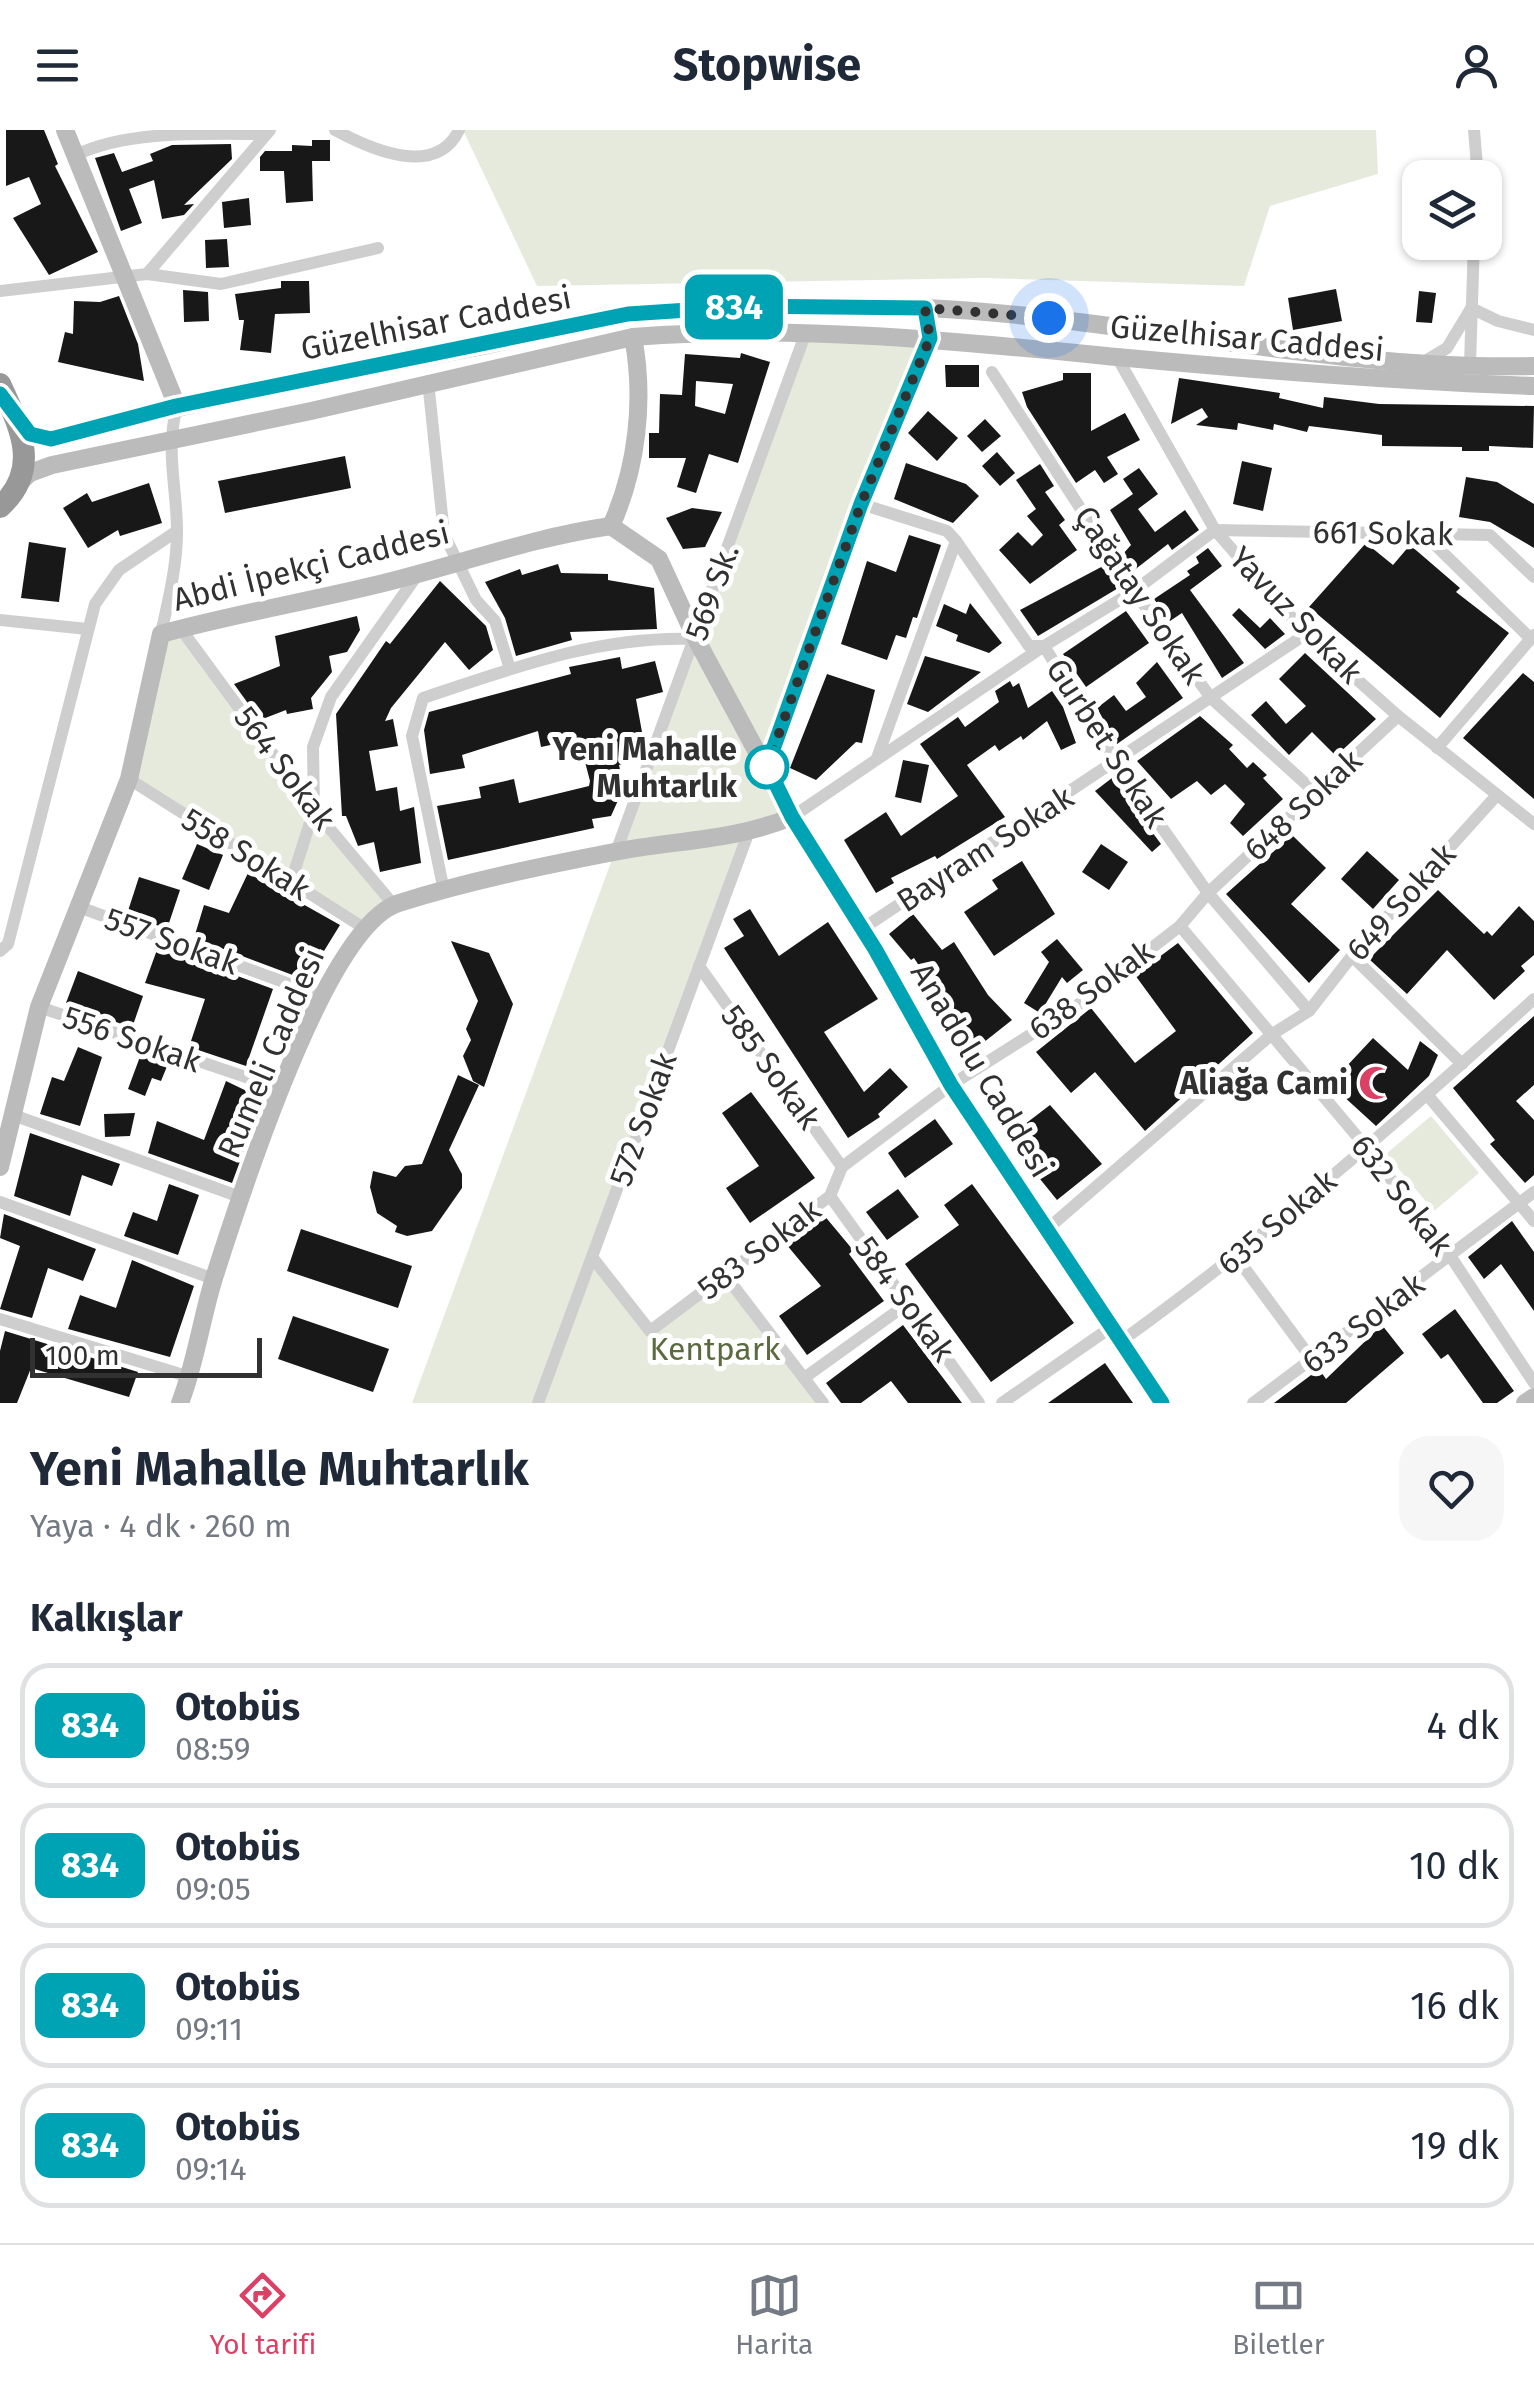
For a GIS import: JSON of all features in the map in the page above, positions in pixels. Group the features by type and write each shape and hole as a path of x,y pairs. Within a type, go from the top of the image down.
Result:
{"highway":[{"path":"0,507 17,486 25,442 7,400"}],"street":[{"path":"65,130 176,406 168,442 177,531 173,582 160,634"},
{"path":"335,130 376,148 430,158 449,148 459,130"},
{"path":"1474,130 1476,160"},
{"path":"76,155 97,140 122,133 267,132"},
{"path":"147,274 267,132"},
{"path":"0,291 128,280 147,274 220,284 378,248"},
{"path":"1470,364 1473,260"},
{"name":"Güzelhisar Caddesi","path":"7,400 30,434 51,439 176,406 628,314 749,306 925,308 1049,318 1201,341 1422,363 1534,366"},
{"path":"767,766 861,504 930,338 925,308"},
{"path":"1471,308 1498,322 1534,330"},
{"path":"1422,363 1447,348 1471,308"},
{"name":"Güzelhisar Caddesi","path":"17,486 30,473 52,465 633,337 806,332 930,338 1420,384 1534,386"},
{"name":"569 Sk.","path":"616,852 806,332"},
{"path":"610,526 622,501 640,404 633,337"},
{"name":"Yavuz Sokak","path":"1117,357 1216,530 1306,634 1398,716 1534,824"},
{"name":"Çağatay Sokak","path":"992,372 1134,591 1211,698 1317,794"},
{"path":"428,381 444,534 476,600 495,620 510,669"},
{"name":"Gurbet Sokak","path":"861,504 947,531 1029,646 1044,646 1116,762 1208,893 1309,1011"},
{"name":"Anadolu Caddesi","path":"610,526 646,546 659,559 696,639 792,817 862,929 951,1085 1162,1403"},
{"name":"Abdi İpekçi Caddesi","path":"0,1167 16,1116 39,1007 128,779 160,634 214,617 420,572 554,535 610,526"},
{"path":"792,817 1044,646 1134,591 1216,530"},
{"name":"661 Sokak","path":"1216,530 1490,535 1534,578"},
{"path":"0,951 8,944 88,629 105,584 177,531"},
{"path":"1422,534 1532,637 1437,748"},
{"path":"876,760 956,542"},
{"path":"290,882 314,810 313,747 332,697 420,572"},
{"path":"0,620 88,629"},
{"name":"564 Sokak","path":"181,628 314,810 393,904"},
{"name":"Bayram Sokak","path":"862,929 1306,634"},
{"path":"444,891 412,736 423,698 510,669 619,640 696,639"},
{"name":"648 Sokak","path":"1180,926 1208,893 1398,716"},
{"name":"558 Sokak","path":"128,779 364,928"},
{"name":"649 Sokak","path":"1309,1011 1352,956 1497,795"},
{"name":"Rumeli Caddesi","path":"180,1403 214,1280 281,1089 338,961 364,928 393,904 616,852 748,834 792,817"},
{"name":"572 Sokak","path":"538,1403 748,834"},
{"name":"557 Sokak","path":"79,907 322,996"},
{"name":"632 Sokak","path":"1180,926 1366,1147 1451,1257 1534,1383"},
{"name":"638 Sokak","path":"951,1085 1082,1002 1180,926"},
{"path":"1352,956 1462,1064"},
{"name":"585 Sokak","path":"700,966 842,1167"},
{"name":"635 Sokak","path":"1002,1403 1237,1258 1429,1097 1534,999"},
{"name":"556 Sokak","path":"39,1007 281,1089"},
{"path":"1045,1232 1271,1034 1309,1011"},
{"name":"583 Sokak","path":"592,1257 650,1331 830,1196 842,1167 951,1085"},
{"path":"1429,1097 1534,1222"},
{"path":"16,1116 243,1198"},
{"name":"633 Sokak","path":"1253,1403 1534,1192"},
{"name":"584 Sokak","path":"830,1196 979,1403"},
{"path":"0,1202 214,1280"},
{"path":"1237,1258 1313,1361"},
{"path":"725,1275 823,1403"},
{"path":"804,1378 908,1304"},
{"path":"0,1319 190,1377"},
{"path":"1525,1403 1534,1397"}],"green space":[{"path":"463,130 1376,130 1378,174 1270,206 1244,286 985,278 537,286"},
{"name":"Kentpark","path":"806,332 929,337 767,766 792,817 748,835 592,1257 650,1330 725,1275 823,1403 412,1403"},
{"path":"181,629 393,904 364,928 129,779 161,634"},
{"path":"1431,1116 1479,1173 1434,1211 1386,1154"}],"building":[{"path":"6,130 44,130 58,164 55,166 98,252 49,275 13,218 41,204 29,177 6,186"},
{"path":"312,140 330,140 330,161 312,161 313,201 286,203 284,171 260,171 260,157 265,151 292,151 292,145 312,146"},
{"path":"231,144 232,159 184,205 194,204 184,215 162,219 154,180 129,189 142,223 121,231 95,158 114,153 122,172 153,161 150,154 172,145"},
{"path":"249,198 251,225 224,228 222,202"},
{"path":"227,239 229,267 206,268 205,240"},
{"path":"281,281 309,281 310,313 275,314 271,353 240,350 244,320 239,320 235,294 281,288"},
{"path":"1336,289 1342,321 1293,330 1288,298"},
{"path":"183,290 208,292 209,321 184,322"},
{"path":"1419,291 1436,293 1432,323 1416,322"},
{"path":"119,296 138,344 144,381 58,362 65,332 73,334 74,301 100,302"},
{"path":"741,353 770,362 738,463 709,454 696,493 677,487 686,458 649,458 649,433 659,433 660,394 682,395 685,354 740,358","holes":["696,381 733,384 725,414 695,406"]},
{"path":"945,365 979,365 979,387 946,387"},
{"path":"1063,373 1091,373 1091,431 1125,413 1140,440 1107,457 1118,474 1104,483 1095,470 1076,483 1027,407 1022,392 1063,380"},
{"path":"1179,378 1280,393 1279,398 1323,408 1324,397 1379,404 1534,406 1533,448 1489,446 1489,451 1462,451 1462,447 1382,446 1382,435 1309,426 1307,432 1274,424 1273,430 1238,423 1237,430 1196,425 1208,417 1202,408 1171,424"},
{"path":"928,411 958,438 937,461 908,433"},
{"path":"985,419 1001,436 982,452 967,436"},
{"path":"997,452 1015,473 1000,486 982,466"},
{"path":"345,456 351,488 225,513 218,481"},
{"path":"1242,461 1272,468 1263,511 1233,504"},
{"path":"906,463 966,484 979,496 953,523 894,499"},
{"path":"1040,464 1054,486 1045,492 1065,520 1059,525 1077,550 1030,584 999,550 1018,532 1032,546 1043,535 1027,516 1036,509 1016,480"},
{"path":"1139,468 1158,494 1138,509 1155,532 1185,510 1199,530 1172,550 1168,544 1133,571 1122,555 1131,545 1110,510 1133,494 1123,479"},
{"path":"1466,477 1497,482 1534,504 1534,548 1490,522 1459,517"},
{"path":"149,483 162,523 120,536 118,530 88,548 63,508 87,493 92,502"},
{"path":"692,508 722,512 705,547 683,549 666,518"},
{"path":"909,535 941,545 917,618 913,617 906,638 896,635 887,660 841,644 867,561 896,572"},
{"path":"29,542 66,548 59,602 21,598"},
{"path":"1366,543 1393,565 1410,545 1460,588 1456,592 1509,633 1440,718 1309,607"},
{"path":"1208,548 1222,566 1190,590 1244,663 1222,678 1182,613 1170,621 1154,599 1190,575 1187,571 1199,563 1196,557"},
{"path":"558,564 561,573 608,574 608,580 654,588 657,629 570,632 572,640 516,656 505,618 485,582 520,569 522,575"},
{"path":"1105,565 1120,587 1038,636 1020,610"},
{"path":"440,581 486,626 493,650 469,670 445,642 391,708 385,721 393,719 398,746 369,751 376,791 397,787 400,811 414,807 421,863 380,872 374,842 358,846 346,816 342,816 336,714 386,641 390,644"},
{"path":"970,603 1002,643 989,653 956,641 958,635 936,626 944,604 966,614"},
{"path":"1239,608 1260,628 1270,618 1285,634 1265,649 1232,615"},
{"path":"1126,611 1149,643 1086,687 1063,654"},
{"path":"357,616 360,630 347,652 329,656 332,672 311,698 313,709 287,714 286,710 260,720 234,684 280,666 275,636"},
{"path":"1305,653 1376,719 1336,756 1312,732 1289,755 1251,715 1266,701 1286,724 1306,706 1279,679"},
{"path":"925,656 981,672 928,712 907,704"},
{"path":"620,657 622,669 655,661 663,692 636,699 642,732 630,734 636,760 619,765 624,787 611,816 592,819 594,828 448,860 437,806 481,798 479,787 514,779 519,803 589,786 590,781 579,739 541,747 538,731 462,755 465,768 430,774 424,730 429,712 571,674 569,667"},
{"path":"1157,662 1183,698 1117,744 1097,708 1114,695 1126,711 1146,697 1136,683"},
{"path":"1523,673 1534,682 1534,799 1463,738"},
{"path":"827,674 875,690 862,743 856,742 816,780 790,768"},
{"path":"1010,681 1013,687 1019,683 1028,708 1052,691 1063,707 1076,743 1061,750 1047,721 1023,740 1021,736 999,751 995,745 967,765 1005,817 937,859 935,856 891,878 894,883 876,893 844,840 886,812 901,836 958,796 920,744 958,717 965,727 999,702 995,691"},
{"path":"1200,716 1233,745 1229,749 1247,768 1253,762 1267,775 1263,778 1283,799 1243,836 1230,823 1245,804 1225,784 1211,795 1197,781 1171,799 1137,761"},
{"path":"903,760 929,765 921,803 895,797"},
{"path":"1112,778 1161,844 1152,852 1095,791"},
{"path":"1292,835 1326,868 1291,904 1340,950 1309,983 1226,894"},
{"path":"197,844 223,855 209,890 182,879"},
{"path":"1101,844 1128,862 1109,890 1082,872"},
{"path":"1367,851 1399,880 1373,909 1341,879"},
{"path":"1022,861 1055,914 994,956 964,912 998,889 992,880"},
{"path":"248,873 340,925 324,951 320,949 306,980 194,938 204,905 229,913"},
{"path":"139,877 180,890 167,929 127,914"},
{"path":"1438,890 1484,934 1487,931 1492,936 1519,906 1534,921 1534,955 1521,966 1525,971 1494,1000 1447,950 1407,994 1369,959"},
{"path":"750,909 779,956 828,922 878,999 824,1032 864,1092 890,1068 908,1087 878,1114 880,1117 848,1138 724,948 744,936 733,919"},
{"path":"913,914 942,950 954,942 988,995 1012,1020 974,1050 914,958 911,960 889,934"},
{"path":"1057,939 1083,970 1067,983 1062,977 1040,1013 1024,1003 1049,962 1041,952"},
{"path":"451,941 489,953 513,1004 484,1087 473,1081 463,1056 471,1040 466,1029 478,1001"},
{"path":"1178,943 1253,1033 1145,1131 1095,1072 1071,1093 1036,1052 1091,1008 1135,1063 1176,1031 1135,975"},
{"path":"158,947 273,989 246,1066 189,1047 205,999 145,983"},
{"path":"78,971 143,996 132,1028 66,1003"},
{"path":"1534,1016 1534,1085 1516,1101 1534,1120 1534,1175 1525,1183 1490,1144 1495,1140 1453,1088"},
{"name":"Aliağa Cami","path":"1373,1038 1408,1070 1420,1041 1438,1055 1429,1076 1376,1126 1330,1084"},
{"path":"78,1047 102,1057 80,1126 40,1114 52,1077 64,1081"},
{"path":"141,1054 168,1064 161,1081 152,1078 145,1096 128,1089"},
{"path":"458,1075 479,1085 449,1150 462,1174 462,1188 432,1231 407,1236 395,1232 397,1226 377,1213 370,1187 373,1171 396,1177 405,1166 422,1164"},
{"path":"226,1081 263,1099 232,1183 148,1153 157,1121 204,1140"},
{"path":"751,1092 815,1178 750,1223 726,1188 759,1166 722,1113"},
{"path":"1050,1105 1102,1164 1057,1200 1007,1138"},
{"path":"135,1113 130,1136 105,1137 104,1114"},
{"path":"935,1119 953,1144 905,1178 888,1153"},
{"path":"30,1133 120,1164 112,1186 82,1175 70,1216 14,1196"},
{"path":"169,1184 199,1195 178,1255 124,1236 133,1212 157,1221"},
{"path":"972,1184 1074,1323 991,1382 905,1264 959,1225 944,1205"},
{"path":"898,1189 919,1217 887,1240 866,1212"},
{"path":"4,1214 96,1249 83,1281 48,1268 32,1318 0,1309 20,1246 0,1238"},
{"path":"823,1214 853,1250 849,1254 884,1301 807,1355 779,1316 821,1286 786,1244"},
{"path":"1512,1221 1534,1252 1534,1311 1501,1264 1484,1279 1468,1257"},
{"path":"301,1229 412,1266 398,1308 287,1271"},
{"path":"132,1260 194,1286 170,1357 68,1329 80,1295 116,1308"},
{"path":"1455,1309 1514,1391 1497,1403 1483,1403 1448,1354 1441,1359 1422,1334"},
{"path":"293,1316 389,1349 373,1392 278,1359"},
{"path":"903,1325 962,1403 908,1403 891,1381 861,1403 841,1403 826,1383"},
{"path":"1382,1325 1404,1353 1346,1403 1274,1403 1319,1369 1326,1379"},
{"path":"5,1331 138,1372 129,1397 31,1368 17,1403 0,1403 0,1351"},
{"path":"1105,1363 1133,1403 1048,1403"}],"bus line":[{"name":"834","path":"0,394 30,434 51,439 176,406 628,314 749,306 925,308 930,338 861,504 767,766 792,817 875,949 951,1085 1162,1403"}],"place":[{"name":"Yeni Mahalle Muhtarlık","path":"767,767"},
{"name":"Aliağa Cami","path":"1376,1083"}],"route":[{"path":"767,767 861,504 930,338 925,308 1049,318"}]}
